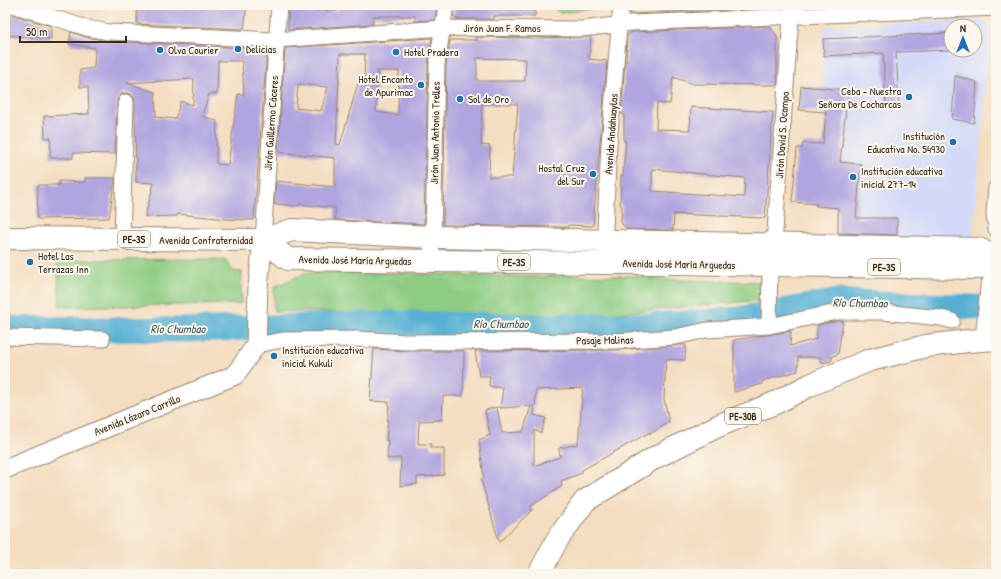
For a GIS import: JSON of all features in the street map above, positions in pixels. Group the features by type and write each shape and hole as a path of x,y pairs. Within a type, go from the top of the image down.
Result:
{"highway":[{"name":"Avenida José María Arguedas","path":"263,240 292,230 433,237 979,249 996,259"},
{"name":"Avenida Confraternidad","path":"5,238 263,240"},
{"name":"Avenida José María Arguedas","path":"263,240 288,259 978,268 996,259"},
{"name":"PE-30B","path":"539,574 556,540 585,501 656,457 720,425 776,403 810,385 870,360 926,346 990,336"}],"main road":[{"path":"256,342 258,287 263,240"},
{"name":"Avenida Lázaro Carrillo","path":"5,469 235,375 256,342"}],"street":[{"name":"Jirón Juan F. Ramos","path":"13,5 87,28 108,32 276,40 444,28 582,29 632,23 792,11 996,8"},
{"name":"Jirón Guillermo Cáceres","path":"263,240 279,5"},
{"name":"Jirón Juan Antonio Trelles","path":"430,261 433,237 437,64 444,28 446,5"},
{"name":"Avenida Andahuaylas","path":"603,263 609,144 621,5"},
{"name":"Jirón David S. Ocampo","path":"769,324 770,266 774,244 792,11"},
{"path":"122,239 126,102"},
{"path":"996,188 994,215 996,229"},
{"path":"990,336 988,287 996,267"},
{"name":"Pasaje Malinas","path":"256,342 283,340 358,339 406,342 616,341 676,337 707,330 769,324 837,312 883,312 941,318 952,321"},
{"path":"5,337 102,339"}],"shaded area":[{"path":"983,20 991,28 972,242 837,237 848,90 823,88 824,26 943,22 943,58 983,58"}],"green space":[{"path":"549,5 600,5 600,7 561,13"},
{"path":"225,259 233,271 242,272 241,304 60,307 57,260"},
{"path":"305,273 400,273 537,277 566,275 645,276 654,279 760,282 762,300 597,315 406,314 274,311 274,287"}],"building":[{"path":"137,5 247,5 244,29 137,24"},
{"path":"338,5 437,5 435,20 415,21 415,16 373,16 373,24 288,30 288,10 338,11"},
{"path":"455,5 535,5 535,16 494,16 494,19 457,19 453,16"},
{"path":"630,5 750,5 754,9 630,14"},
{"path":"5,10 10,14 51,26 51,39 5,35"},
{"path":"769,26 777,35 777,85 693,84 673,77 670,104 657,103 656,129 690,130 691,107 773,112 765,218 674,214 673,230 627,229 621,223 621,176 623,176 626,141 624,141 624,114 621,114 627,35 633,32","holes":["652,169 745,178 744,197 652,191"]},
{"path":"71,32 85,37 109,41 267,49 254,220 178,214 177,216 145,217 154,183 136,182 135,102 134,97 130,94 121,94 117,101 115,154 73,153 73,158 50,158 51,138 45,138 44,116 89,114 88,87 80,87 80,70 94,68 95,48 69,44","holes":["218,61 242,61 244,95 238,94 228,165 216,164 217,121 202,116 209,94 217,94","194,79 193,105 181,101 175,119 156,117 155,92 127,83"]},
{"path":"943,33 943,50 896,52 899,106 886,107 883,53 824,56 823,39"},
{"path":"474,37 591,37 589,59 607,61 593,226 443,225 446,65 450,40 478,40","holes":["477,58 526,59 525,81 477,81","482,104 518,104 512,177 489,177 490,146 481,145"]},
{"path":"432,38 428,64 424,224 335,220 335,208 299,204 299,206 274,204 276,181 335,187 335,158 278,152 285,48","holes":["340,54 365,54 364,85 358,83 340,145 336,144","377,71 399,71 398,115 376,112","298,84 328,87 321,111 296,108"]},
{"path":"955,76 977,82 974,123 952,119"},
{"path":"801,86 848,90 840,162 861,164 856,218 897,218 897,235 838,233 838,208 816,206 817,204 792,202 797,148 802,148 803,143 823,144 826,112 799,110"},
{"path":"85,178 115,178 109,218 37,219 38,185 59,185 59,181 85,182"},
{"path":"843,321 838,354 833,356 831,361 822,363 821,357 798,357 798,371 762,381 762,384 734,392 734,340 791,331 790,346 816,339 818,325"},
{"path":"686,345 685,360 666,359 664,399 669,422 650,434 650,432 582,470 582,473 561,481 562,486 531,506 532,510 499,542 481,479 484,478 479,440 490,435 485,410 497,407 502,433 523,432 531,406 500,408 503,388 489,386 490,376 479,376 475,351 616,350","holes":["583,388 578,444 559,448 560,457 534,466 534,430 541,433 546,418 534,415 534,407 532,406 535,406 536,390"]},
{"path":"374,349 406,351 464,351 463,396 443,396 442,420 419,421 418,444 431,444 431,448 444,448 444,475 417,477 417,484 400,486 401,458 387,459 388,440 386,441 389,402 370,401"}],"waterway":[{"name":"Río Chumbao","path":"5,328 179,330 393,323 543,326 652,325 738,319 837,301 996,308"}],"place":[{"name":"Delicias","path":"238,49"},
{"name":"Olva Courier","path":"160,50"},
{"name":"Hotel Pradera","path":"396,52"},
{"name":"Hotel Encanto de Apurimac","path":"421,85"},
{"name":"Ceba - Nuestra Señora De Cocharcas","path":"909,97"},
{"name":"Sol de Oro","path":"460,99"},
{"name":"Institución Educativa No. 54930","path":"953,142"},
{"name":"Hostal Cruz del Sur","path":"593,174"},
{"name":"Institución educativa inicial 277-14","path":"853,177"},
{"name":"Hotel Las Terrazas Inn","path":"30,262"},
{"name":"Institución educativa inicial Kukuli","path":"274,356"}]}
